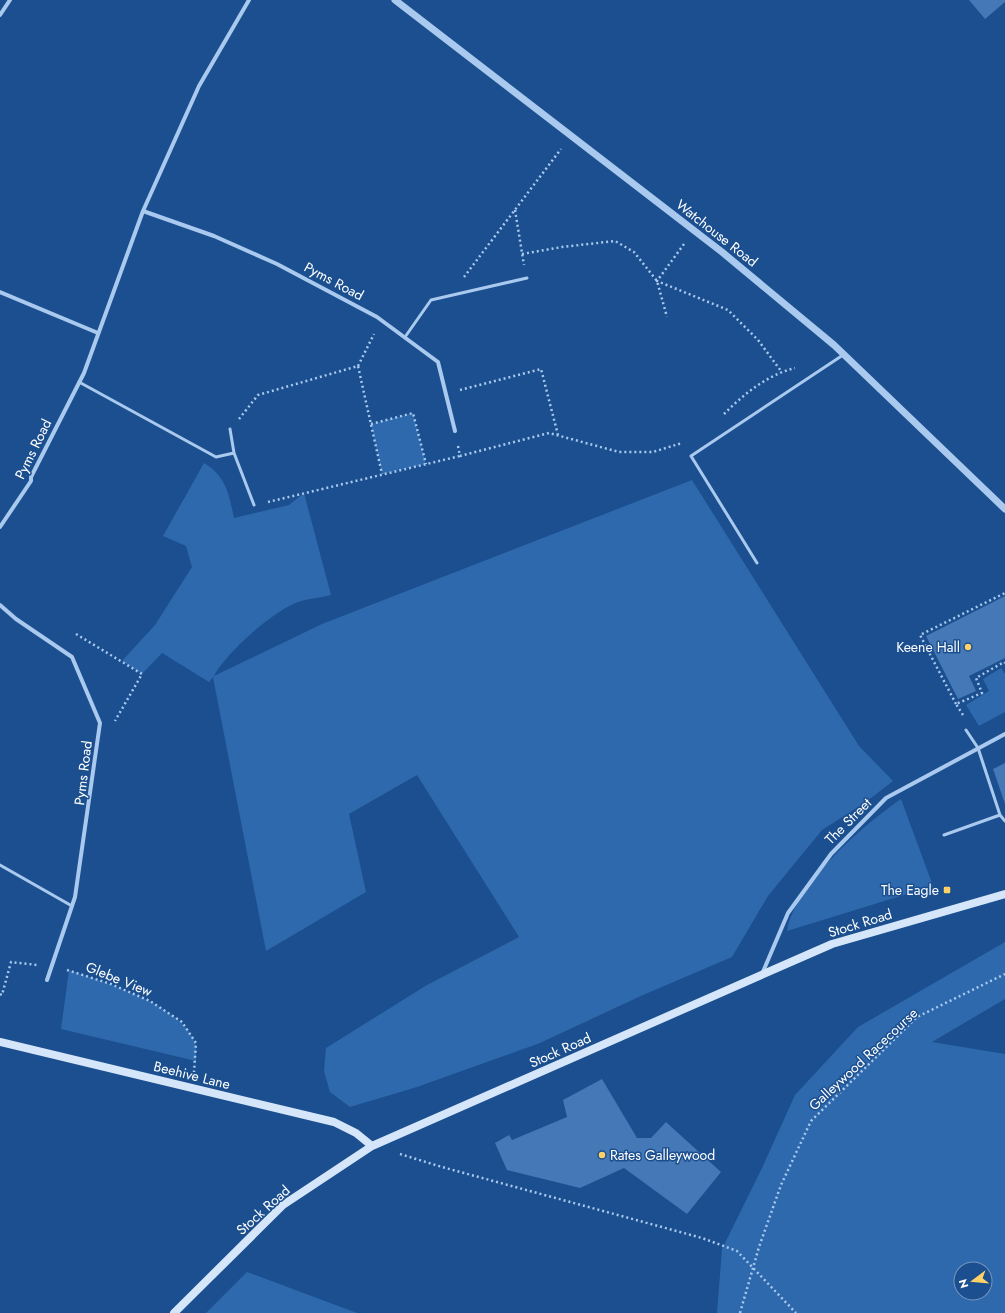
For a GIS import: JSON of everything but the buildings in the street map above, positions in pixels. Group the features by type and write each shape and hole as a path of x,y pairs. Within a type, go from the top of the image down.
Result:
{"main road":[{"name":"Stock Road","path":"174,1313 283,1205 372,1146 761,977 832,944 1005,894"},
{"name":"Beehive Lane","path":"0,1042 334,1122 356,1133 372,1146"}],"street":[{"path":"0,15 10,0"},
{"name":"Pyms Road","path":"0,527 31,481 31,477 79,382 143,212 199,86 249,0"},
{"name":"Watchouse Road","path":"395,0 694,230 844,354 1005,509"},
{"name":"Pyms Road","path":"143,212 214,236 270,261 382,320 438,362 455,431"},
{"path":"0,292 98,333"},
{"name":"Pyms Road","path":"0,605 16,619 72,658 100,724 87,824 75,897 47,980"},
{"name":"The Street","path":"761,977 788,913 831,854 886,798 1005,734"}],"lane":[{"path":"405,337 432,300 527,278"},
{"path":"756,563 691,456 844,354"},
{"path":"79,382 216,457 234,453"},
{"path":"230,429 234,453 254,505"},
{"path":"966,730 980,747 1000,815 1005,821"},
{"path":"944,835 1000,815"},
{"path":"0,865 72,906"}],"path":[{"path":"450,295 571,136"},
{"path":"515,210 527,278"},
{"path":"657,281 694,230"},
{"path":"522,254 562,246 615,241 634,252 657,281 667,316"},
{"path":"657,281 728,310 758,340 781,371"},
{"path":"382,320 358,366 382,474"},
{"path":"230,429 258,395 358,366"},
{"path":"722,416 746,392 781,371 799,367"},
{"path":"446,394 540,369 558,436"},
{"path":"371,424 413,413 426,464"},
{"path":"455,431 460,456"},
{"path":"254,505 460,456 549,433 620,452 653,452 686,442"},
{"path":"980,747 920,635 1005,593"},
{"path":"76,634 142,674 111,728"},
{"path":"956,704 982,693 976,678 1004,662 1005,664"},
{"name":"Glebe View","path":"0,994 2,995 12,962 69,970 110,984 150,1002 182,1022 196,1043 196,1061 192,1088"},
{"name":"Galleywood Racecourse","path":"740,1313 752,1270 781,1185 811,1121 917,1017 1005,974"},
{"path":"372,1146 442,1167 702,1238 737,1251 752,1270 796,1313"}],"shaded area":[{"path":"413,413 426,464 382,474 371,424"},
{"path":"204,463 222,480 228,493 234,518 289,505 304,493 331,595 298,602 276,614 239,645 214,676 322,624 692,480 859,746 893,781 866,802 822,830 768,896 732,957 643,995 540,1043 417,1087 350,1107 330,1092 324,1071 326,1048 427,985 519,937 417,775 349,814 366,892 266,951 213,677 209,682 162,653 142,674 122,661 155,625 192,567 186,546 163,536"},
{"path":"1001,668 1005,674 1005,712 979,726 966,705 989,691 983,679"},
{"path":"901,799 933,886 787,931 793,913 803,894 817,875 850,840"},
{"path":"1005,942 1005,999 932,1042 1005,1054 1005,1313 717,1313 722,1249 762,1168 795,1095 858,1027"},
{"path":"69,970 121,988 159,1006 175,1017 188,1029 195,1043 196,1061 61,1029"},
{"path":"247,1272 357,1313 206,1313"}],"place":[{"name":"Keene Hall","path":"968,647"},
{"name":"The Eagle","path":"947,890"},
{"name":"Rates Galleywood","path":"602,1155"}]}
